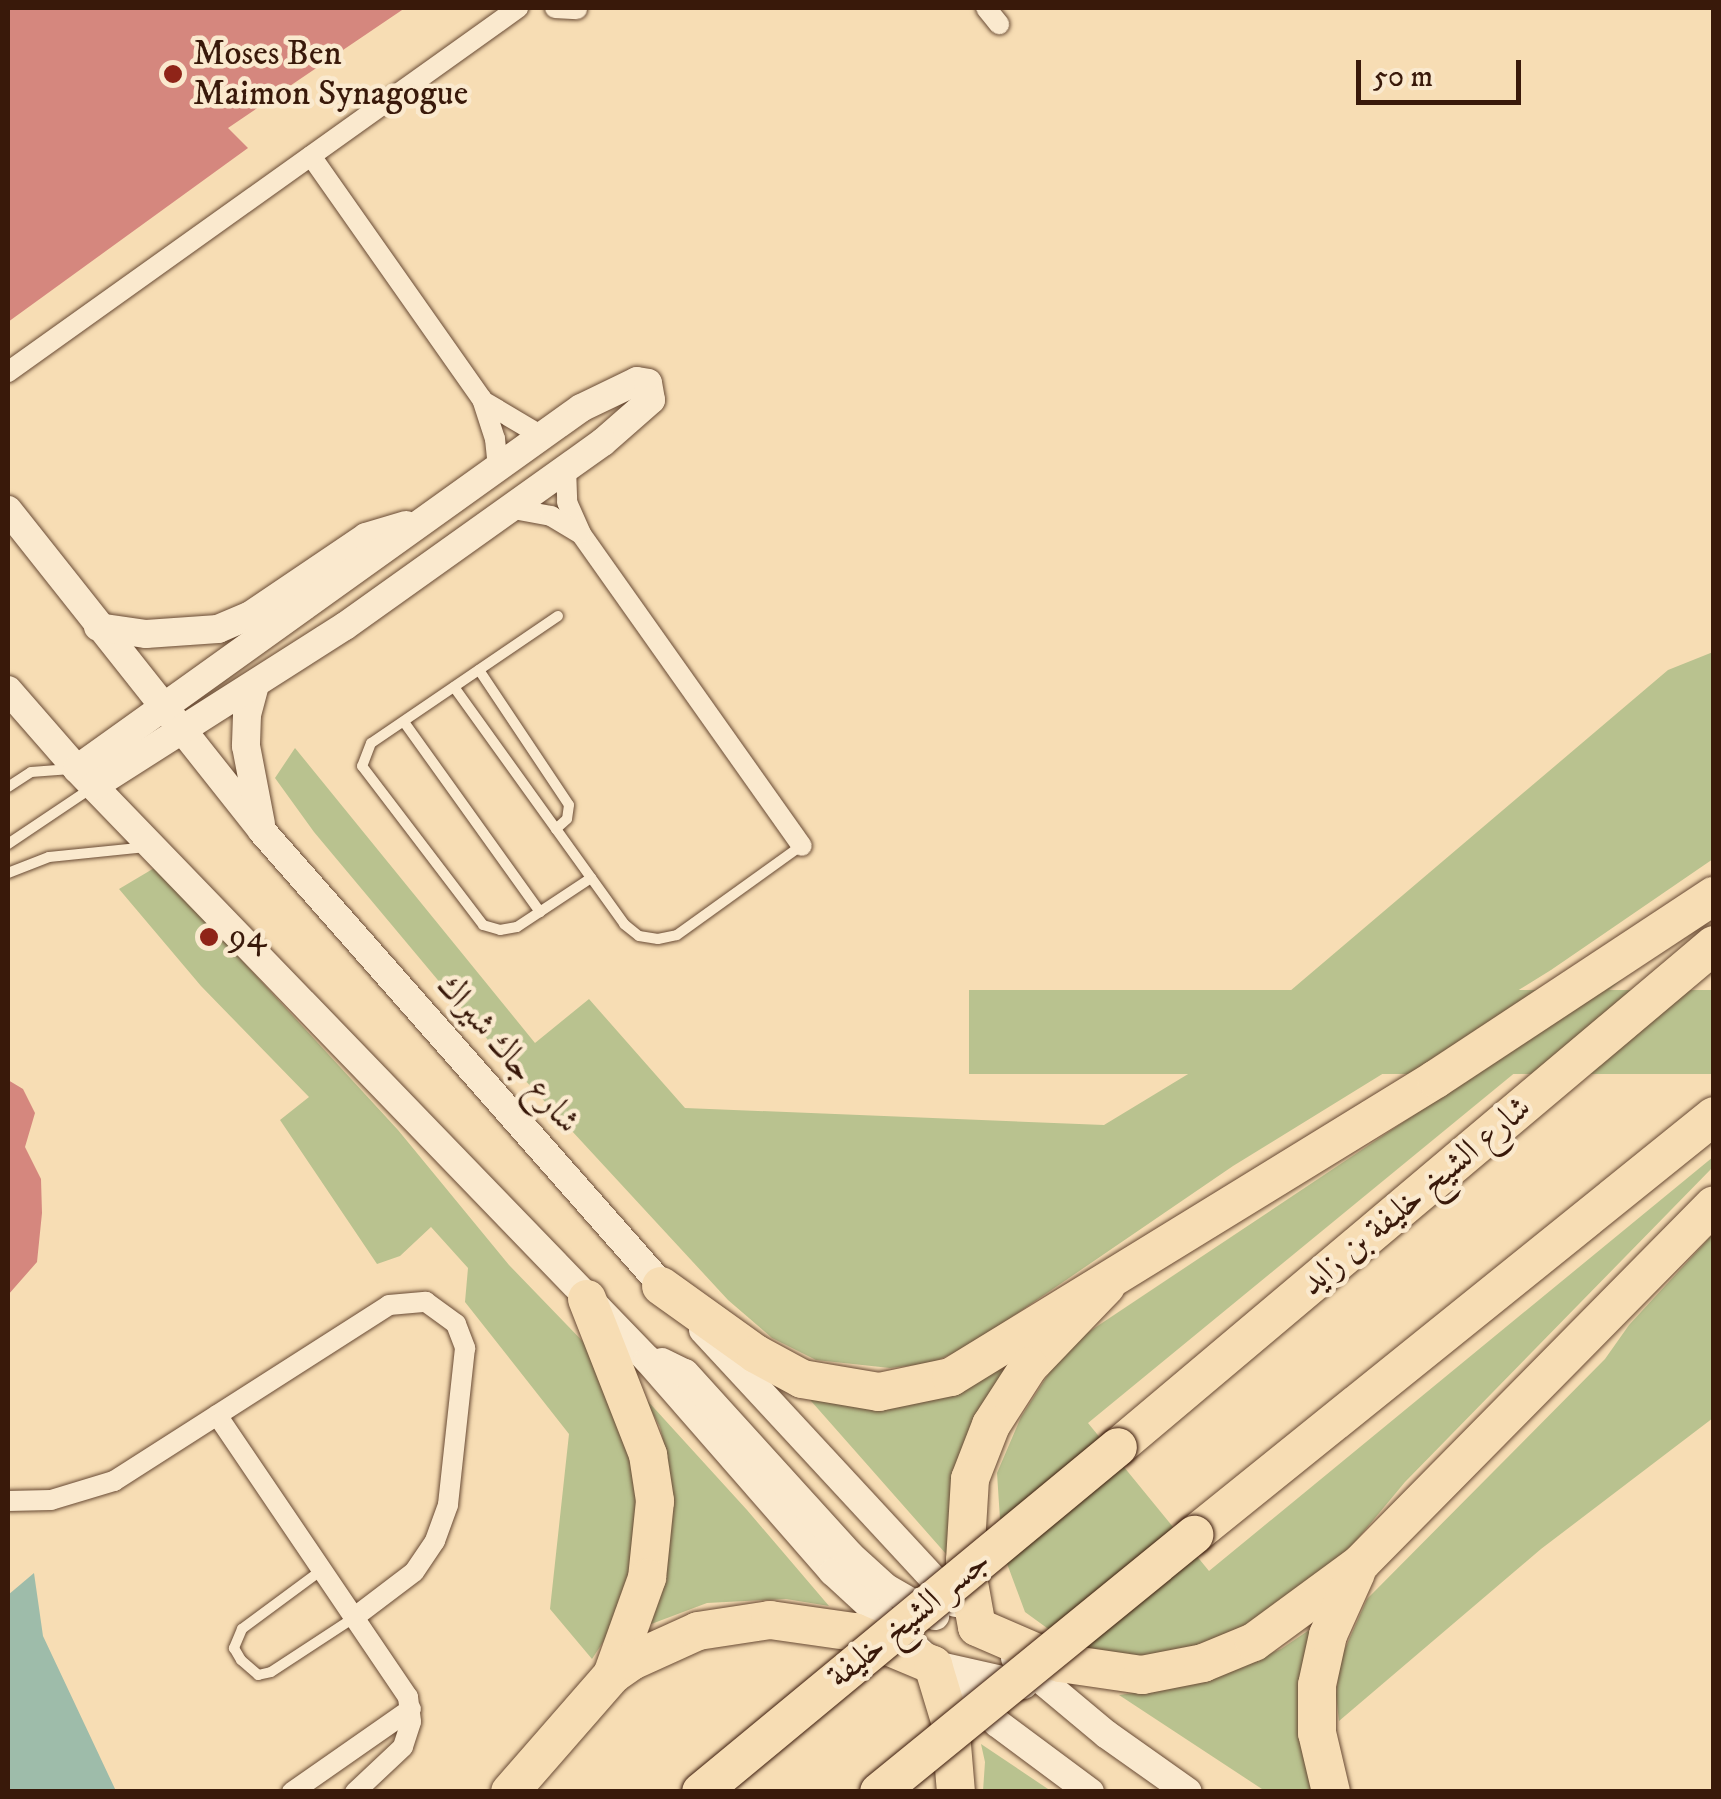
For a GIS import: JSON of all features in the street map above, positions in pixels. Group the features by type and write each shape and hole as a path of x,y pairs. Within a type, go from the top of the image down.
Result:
{"highway":[{"path":"661,1286 778,1368 827,1386 879,1392 928,1386 974,1367 1106,1286 1436,1079 1714,896"},
{"name":"شارع الشيخ خليفة بن زايد","path":"1118,1448 1714,945"},
{"path":"880,1792 1714,1116"},
{"path":"1106,1286 1030,1366 980,1452 967,1498 964,1539 977,1626 1033,1654 1087,1669 1142,1674 1173,1670 1254,1642 1360,1564 1714,1204"},
{"path":"587,1299 648,1455 656,1501 647,1578 612,1675"},
{"name":"جسر الشيخ خليفة","path":"701,1792 1118,1448"},
{"path":"1332,1792 1317,1733 1317,1685 1328,1635 1360,1564"},
{"path":"510,1792 612,1675 653,1649 686,1635 722,1625 770,1620 854,1632 933,1665 950,1721 956,1792"}],"street":[{"path":"555,8 576,8"},
{"path":"8,372 522,9"},
{"path":"311,156 482,399 492,426 498,467"},
{"path":"637,381 648,384 653,394 648,404 566,467 256,685 184,732 85,778 164,706 581,408 637,381"},
{"path":"482,399 542,436"},
{"path":"566,467 567,502 581,534 802,846"},
{"path":"508,508 551,516 581,534"},
{"name":"شارع جاك شيراك","path":"8,510 262,831 661,1286 977,1626 1060,1696 1188,1792"},
{"path":"98,627 158,634 218,629 249,616 366,537 391,528 418,525"},
{"path":"256,685 247,715 246,746 262,831"},
{"path":"8,690 85,778 648,1360 833,1572 997,1723 1090,1792"},
{"path":"8,1500 51,1500 94,1490 389,1305 426,1302 456,1324 464,1361 443,1523 414,1572 356,1616"},
{"path":"648,1360 685,1373 850,1556 885,1586 927,1614 977,1626 997,1723"},
{"path":"217,1415 403,1686 411,1708 402,1747 355,1792"},
{"path":"916,1557 933,1665"},
{"path":"933,1665 986,1674 1060,1696"},
{"path":"297,1790 411,1708"}],"lane":[{"path":"558,616 367,748 362,766 483,925 509,930 591,878"},
{"path":"479,670 570,805 567,819 556,829"},
{"path":"454,687 631,931 648,939 668,938 802,846"},
{"path":"404,722 540,912"},
{"path":"8,787 45,768 85,778"},
{"path":"8,844 85,778"},
{"path":"8,872 49,857 153,846"},
{"path":"323,1569 242,1629 234,1648 241,1660 258,1675 271,1672 356,1616"}],"green space":[{"path":"1713,652 1713,859 1551,970 1233,1166 968,1347 931,1363 890,1368 816,1360 772,1338 728,1300 488,1040 314,832 275,778 295,748 535,1043 589,999 685,1108 1104,1125 1203,1065 1668,670"},
{"path":"156,867 398,1130 509,1265 594,1353 623,1394 649,1519 613,1627 592,1659 550,1609 569,1434 465,1302 468,1268 431,1227 400,1256 377,1264 280,1120 309,1097 201,986 119,889"},
{"path":"1633,969 1517,1071 1088,1423 1209,1571 1713,1157 1713,1167 1405,1482 1325,1578 1287,1608 1192,1654 1095,1663 1025,1612 1002,1550 997,1473 1021,1417 1051,1370 1084,1335"},
{"path":"969,990 1713,990 1713,1074 969,1074"},
{"path":"1713,1234 1713,1418 1541,1549 1339,1721 1336,1695 1340,1660 1367,1599 1605,1359 1629,1325"},
{"path":"1017,1353 954,1563 804,1393 864,1392"},
{"path":"644,1397 829,1606 786,1599 707,1603 638,1629 666,1453 660,1427"},
{"path":"1327,1618 1327,1791 1265,1791 1119,1695 1196,1684 1281,1649"},
{"path":"981,1744 1051,1791 983,1791 985,1762"}],"shaded area":[{"path":"34,1573 43,1636 116,1791 8,1791 8,1595"}],"building":[{"path":"8,8 405,8 228,128 248,148 8,322"},
{"path":"8,1080 23,1089 35,1113 25,1147 41,1179 42,1213 37,1262 8,1295"}],"place":[{"name":"Moses Ben Maimon Synagogue","path":"173,74"},
{"name":"94","path":"209,937"}]}
